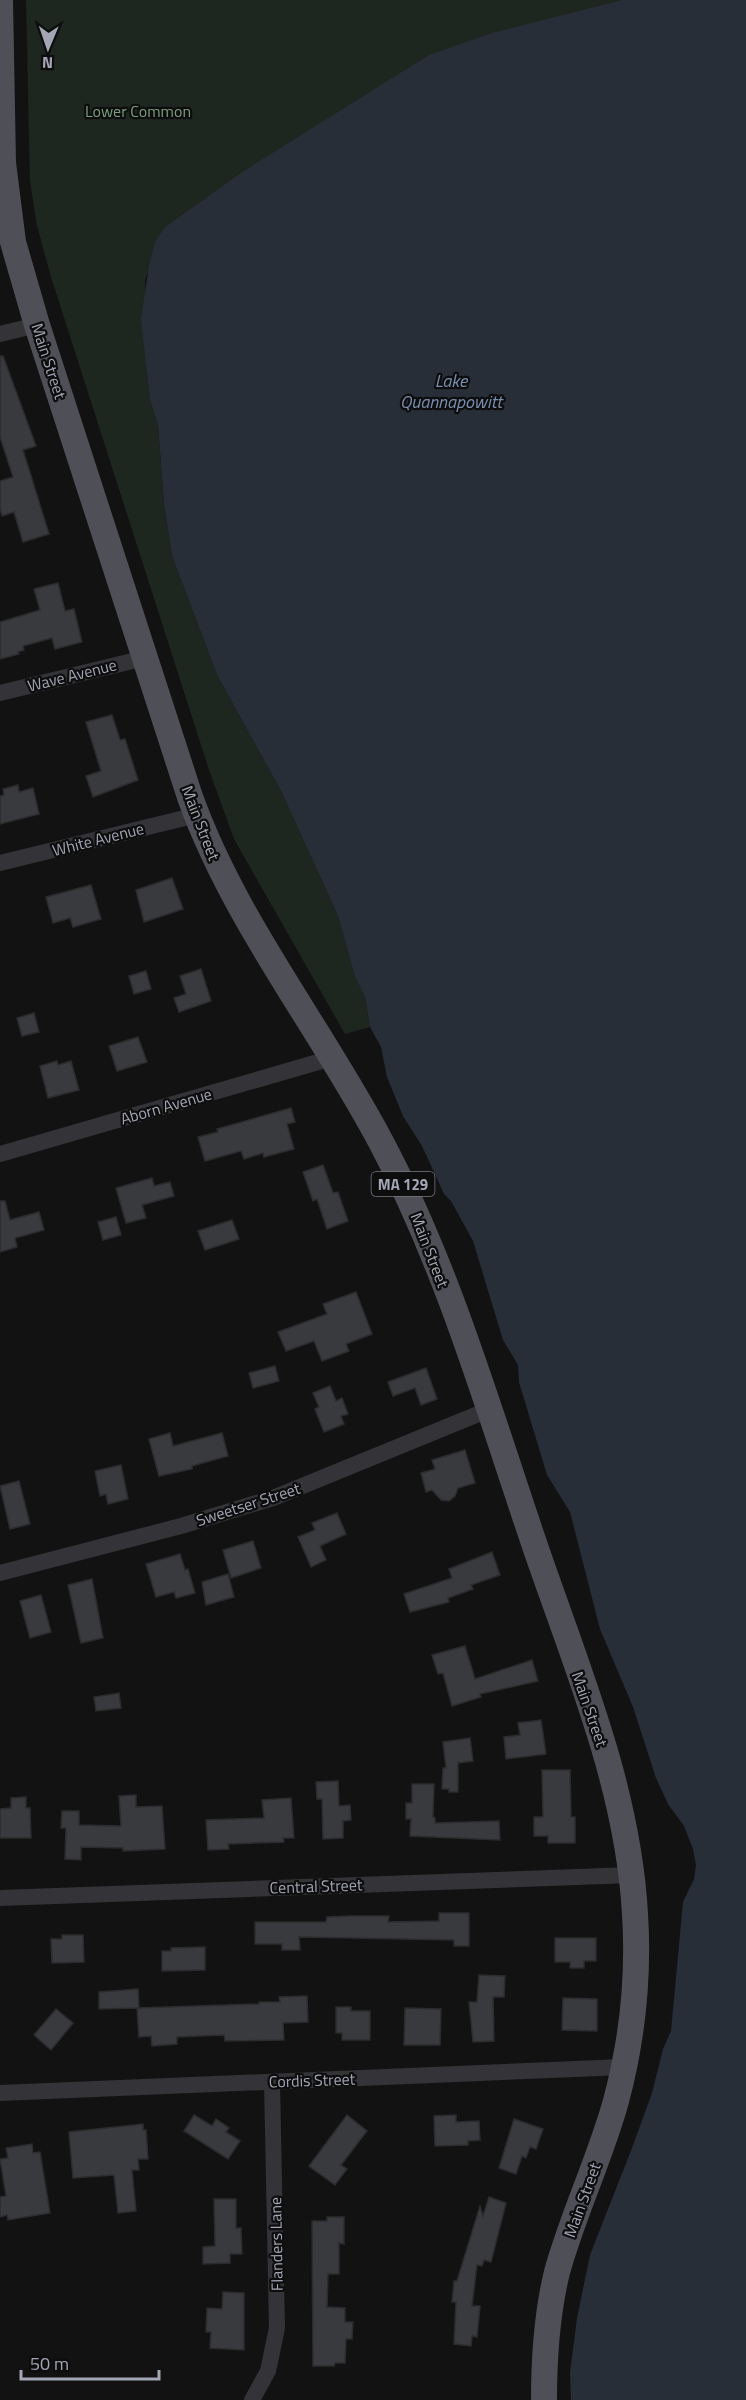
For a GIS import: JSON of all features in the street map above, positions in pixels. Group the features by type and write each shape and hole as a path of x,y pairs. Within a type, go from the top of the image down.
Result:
{"main road":[{"name":"Main Street","path":"0,0 4,181 14,242 37,325 197,815 237,902 379,1137 416,1213 488,1410 614,1780 632,1875 636,1932 635,1981 624,2067 605,2138 567,2239 555,2283 548,2335 544,2400"}],"street":[{"path":"0,334 37,325"},
{"name":"Wave Avenue","path":"0,693 145,658"},
{"name":"White Avenue","path":"0,863 197,815"},
{"name":"Aborn Avenue","path":"0,1154 333,1058"},
{"name":"Sweetser Street","path":"0,1574 255,1504 299,1489 488,1410"},
{"name":"Central Street","path":"0,1898 632,1875"},
{"name":"Cordis Street","path":"0,2092 624,2067"},
{"name":"Flanders Lane","path":"252,2400 268,2371 277,2328 272,2082"}],"green space":[{"name":"Lower Common","path":"26,0 621,0 484,36 312,130 239,174 165,228 145,280 147,370 150,400 158,425 164,506 172,556 217,675 281,791 338,916 355,977 365,997 370,1027 345,1034 234,839 209,770 51,277 37,226 30,181"}],"water":[{"name":"Lake Quannapowitt","path":"621,0 746,0 746,2400 571,2400 570,2373 577,2318 590,2255 652,2093 663,2049 671,2031 683,1902 694,1879 696,1865 693,1849 684,1826 668,1804 656,1778 633,1707 600,1629 570,1512 547,1475 519,1382 518,1365 503,1340 473,1241 451,1201 444,1194 422,1146 403,1116 387,1077 381,1047 370,1027 365,997 355,977 338,916 281,791 217,675 172,556 164,505 158,425 150,400 141,319 155,242 164,228 239,174 429,55 492,33"}],"building":[{"path":"0,356 3,356 36,446 23,450 49,534 23,542 14,512 2,516 0,508 0,481 13,477 0,437"},
{"path":"58,583 65,611 74,609 82,642 55,649 52,638 23,646 24,650 18,652 19,654 0,659 0,622 40,610 34,589"},
{"path":"112,715 120,740 125,739 138,780 93,797 86,776 101,771 86,722"},
{"path":"18,785 19,792 33,788 39,814 0,824 0,796 4,795 3,789"},
{"path":"172,878 183,909 144,922 136,890"},
{"path":"91,885 101,919 73,927 70,918 53,923 46,897"},
{"path":"201,969 211,1001 179,1012 174,998 186,994 180,976"},
{"path":"146,971 151,989 134,994 129,976"},
{"path":"34,1013 39,1032 22,1036 17,1018"},
{"path":"138,1037 147,1062 117,1071 109,1046"},
{"path":"57,1061 58,1065 71,1061 79,1090 48,1098 40,1066"},
{"path":"291,1108 295,1122 287,1124 294,1149 264,1157 263,1153 244,1159 241,1151 205,1161 198,1137 218,1132 217,1129"},
{"path":"323,1165 333,1193 338,1192 348,1221 327,1229 317,1199 313,1201 303,1172"},
{"path":"152,1178 154,1186 170,1182 174,1196 142,1205 146,1218 126,1223 116,1188"},
{"path":"0,1201 5,1201 10,1220 39,1212 44,1230 15,1238 17,1247 0,1252"},
{"path":"116,1217 121,1235 103,1240 98,1222"},
{"path":"232,1220 239,1239 205,1250 198,1231"},
{"path":"356,1292 372,1334 346,1344 349,1351 322,1361 314,1341 286,1351 278,1332 327,1314 323,1304"},
{"path":"275,1366 279,1381 253,1388 249,1373"},
{"path":"426,1368 437,1399 421,1405 415,1388 393,1396 388,1382"},
{"path":"330,1386 336,1401 342,1398 348,1414 341,1416 344,1424 324,1432 315,1409 319,1407 313,1393"},
{"path":"170,1433 173,1446 222,1433 228,1456 192,1466 192,1469 159,1476 149,1439"},
{"path":"465,1450 475,1483 458,1488 455,1496 449,1501 441,1500 432,1490 426,1492 421,1473 435,1469 432,1460"},
{"path":"121,1465 128,1499 108,1504 106,1494 100,1496 95,1471"},
{"path":"19,1481 30,1524 10,1529 0,1486"},
{"path":"337,1513 346,1534 320,1546 326,1560 311,1567 298,1537 315,1530 312,1523"},
{"path":"253,1541 261,1568 231,1578 223,1550"},
{"path":"492,1552 500,1575 471,1585 473,1589 448,1598 449,1602 410,1612 404,1594 452,1578 449,1569"},
{"path":"180,1554 185,1570 188,1569 195,1593 176,1598 174,1592 156,1597 146,1564"},
{"path":"228,1574 234,1597 206,1605 202,1582"},
{"path":"92,1579 103,1638 81,1643 68,1585"},
{"path":"41,1595 51,1632 30,1638 20,1601"},
{"path":"465,1646 475,1679 532,1660 538,1681 480,1694 481,1697 452,1706 443,1673 438,1674 432,1655"},
{"path":"119,1693 121,1708 96,1711 94,1697"},
{"path":"541,1720 546,1754 506,1759 504,1737 520,1735 518,1723"},
{"path":"470,1738 473,1761 458,1763 458,1792 442,1789 443,1768 446,1768 443,1742"},
{"path":"542,1770 570,1770 571,1817 575,1817 575,1843 548,1843 548,1836 534,1836 534,1817 543,1817"},
{"path":"338,1781 339,1806 350,1805 351,1820 343,1821 343,1838 323,1839 322,1799 317,1799 316,1782"},
{"path":"412,1784 434,1784 433,1817 435,1823 499,1821 500,1840 410,1836 411,1819 406,1819 406,1803 412,1803"},
{"path":"136,1795 136,1807 162,1806 165,1849 123,1851 123,1848 81,1847 81,1860 65,1859 66,1828 61,1828 62,1811 79,1811 79,1825 121,1826 119,1796"},
{"path":"26,1797 26,1808 30,1808 31,1838 0,1838 0,1809 11,1808 11,1798"},
{"path":"291,1798 294,1838 283,1838 284,1842 228,1844 229,1849 208,1850 206,1820 264,1818 262,1800"},
{"path":"439,1913 469,1913 469,1946 454,1946 454,1940 299,1937 300,1950 282,1950 282,1944 255,1944 255,1922 326,1922 327,1917 350,1916 389,1916 388,1922 439,1921"},
{"path":"62,1935 83,1935 84,1962 52,1963 51,1939 62,1939"},
{"path":"555,1938 596,1938 596,1961 584,1961 584,1968 570,1968 570,1962 555,1962"},
{"path":"205,1947 205,1970 162,1971 162,1951 171,1951 171,1948"},
{"path":"479,1975 505,1976 504,1997 493,1997 494,2041 473,2042 469,2002 477,2002"},
{"path":"138,1989 139,2008 99,2009 99,1992"},
{"path":"307,1996 308,2022 283,2023 284,2040 225,2041 224,2035 177,2037 177,2044 152,2046 151,2036 139,2037 137,2008 259,2004 259,2002 280,2002 279,1997"},
{"path":"563,1998 597,1999 597,2031 562,2030"},
{"path":"336,2007 351,2007 351,2011 370,2011 370,2040 342,2040 342,2033 336,2033"},
{"path":"405,2008 441,2009 440,2045 404,2045"},
{"path":"56,2009 73,2023 51,2050 34,2035"},
{"path":"194,2115 212,2126 216,2119 229,2128 226,2132 240,2141 228,2159 184,2131"},
{"path":"347,2115 367,2131 341,2165 347,2169 335,2185 309,2166"},
{"path":"456,2115 456,2122 479,2121 480,2140 468,2141 468,2145 435,2146 434,2116"},
{"path":"514,2119 543,2129 536,2149 530,2147 526,2158 522,2156 516,2174 499,2168"},
{"path":"143,2124 143,2130 146,2130 148,2159 138,2159 139,2170 132,2170 136,2211 118,2213 114,2175 73,2178 69,2132"},
{"path":"32,2144 33,2153 40,2152 50,2213 8,2220 7,2215 0,2217 0,2197 6,2196 0,2159 8,2158 6,2148"},
{"path":"489,2197 506,2203 491,2262 484,2260 482,2266 477,2265 472,2306 480,2306 477,2337 472,2336 471,2346 454,2344 456,2302 452,2302 454,2281 457,2281 480,2206 483,2216"},
{"path":"214,2199 236,2199 236,2228 241,2228 242,2254 230,2254 230,2263 203,2264 203,2247 215,2246"},
{"path":"327,2217 344,2217 344,2244 339,2243 339,2274 328,2274 327,2307 345,2308 345,2322 353,2322 352,2339 346,2339 345,2363 335,2363 334,2366 313,2366 312,2221 327,2221"},
{"path":"223,2292 244,2293 244,2350 210,2348 211,2332 206,2332 207,2308 222,2309"}]}
